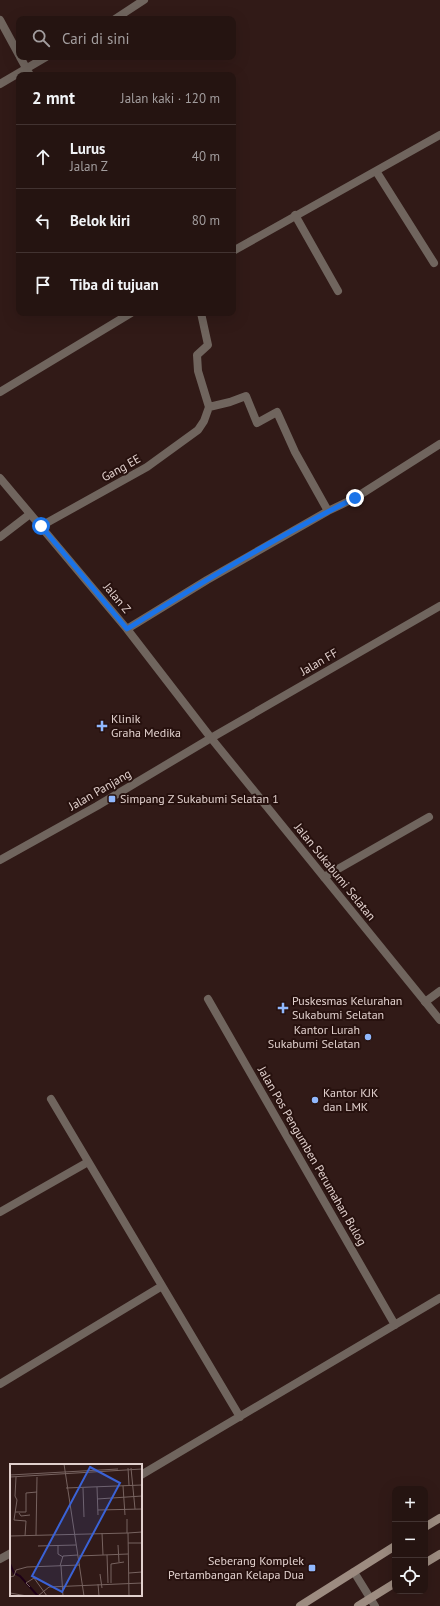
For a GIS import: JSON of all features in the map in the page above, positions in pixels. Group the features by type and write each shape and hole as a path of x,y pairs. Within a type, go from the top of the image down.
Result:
{"main road":[{"path":"428,1525 440,1518"},
{"path":"300,1606 392,1548"},
{"path":"428,1562 440,1554"},
{"path":"358,1606 392,1584"}],"street":[{"path":"120,16 144,0"},
{"path":"0,20 16,50"},
{"path":"21,60 28,72 42,60"},
{"path":"0,84 16,77"},
{"path":"236,249 440,135"},
{"path":"376,171 434,263"},
{"path":"295,215 338,291"},
{"path":"0,392 126,316"},
{"path":"202,316 208,345 197,355 198,371 209,407 246,396 257,423 277,412 295,452 328,511"},
{"name":"Gang EE","path":"41,526 147,467 198,430 204,421 209,407"},
{"path":"127,629 207,580 328,511 355,498 440,444"},
{"name":"Jalan Z","path":"0,478 127,629 211,738"},
{"path":"0,537 30,514"},
{"name":"Jalan FF","path":"211,738 440,606"},
{"name":"Jalan Panjang","path":"0,860 97,806 211,738"},
{"name":"Jalan Sukabumi Selatan","path":"211,738 440,1020"},
{"path":"324,877 429,817"},
{"path":"425,1002 440,991"},
{"name":"Jalan Pos Pengumben Perumahan Bulog","path":"208,999 395,1325"},
{"path":"51,1099 240,1417"},
{"path":"0,1212 88,1162"},
{"path":"0,1384 162,1286"},
{"path":"142,1474 440,1298"},
{"path":"0,1559 10,1554"},
{"path":"354,1572 375,1606"}],"place":[{"name":"Klinik Graha Medika","path":"102,726"},
{"name":"Simpang Z Sukabumi Selatan 1","path":"112,799"},
{"name":"Puskesmas Kelurahan Sukabumi Selatan","path":"283,1008"},
{"name":"Kantor Lurah Sukabumi Selatan","path":"368,1037"},
{"name":"Kantor KJK dan LMK","path":"315,1100"},
{"name":"Seberang Komplek Pertambangan Kelapa Dua","path":"312,1568"}],"route":[{"path":"41,526 127,629 207,580 328,511 355,498"}]}
